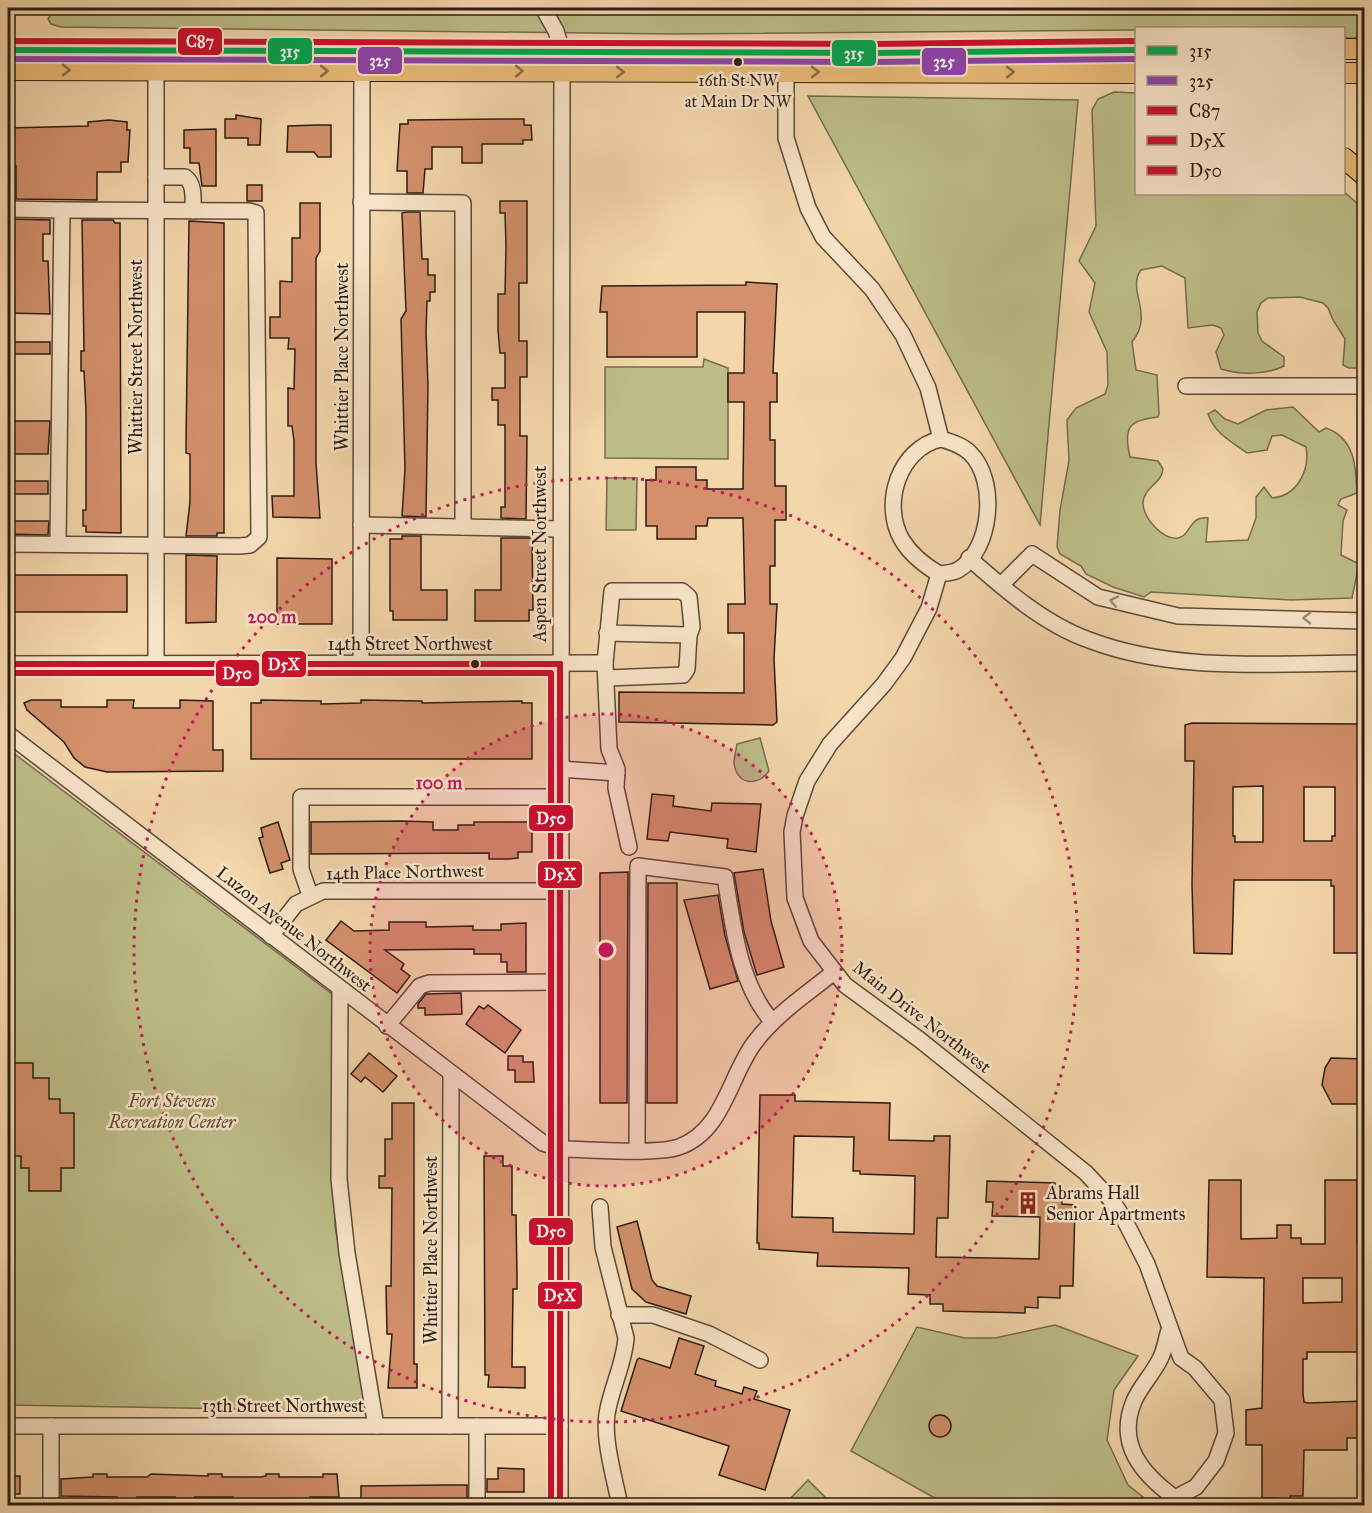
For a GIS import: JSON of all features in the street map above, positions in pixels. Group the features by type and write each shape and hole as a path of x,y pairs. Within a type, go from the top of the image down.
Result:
{"main road":[{"path":"1345,49 1365,49"},
{"path":"8,50 786,52 1135,50"},
{"path":"8,70 1135,73"},
{"path":"1345,73 1365,73"},
{"path":"1345,159 1365,175"}],"street":[{"path":"543,8 556,31 562,51"},
{"name":"Whittier Street Northwest","path":"156,50 156,664"},
{"name":"Whittier Place Northwest","path":"361,664 362,51"},
{"name":"Aspen Street Northwest","path":"560,1506 562,51"},
{"path":"786,52 786,138 812,219 823,237 872,289 901,330 928,388 941,439"},
{"path":"156,177 189,179 192,184 193,211"},
{"path":"362,202 463,203 463,527"},
{"path":"8,209 256,213 259,537 250,545 240,546 8,544"},
{"path":"58,543 62,210"},
{"path":"1186,386 1365,386"},
{"path":"941,439 956,444 970,454 987,486 988,519 969,558 958,570 939,574 925,566 902,540 893,507 894,493 910,456 924,445 941,439"},
{"path":"361,525 560,529"},
{"path":"1001,585 1032,554 1098,597 1178,616 1365,621"},
{"path":"969,558 1001,585 1074,633 1087,640 1134,653 1217,663 1365,663"},
{"name":"Main Drive Northwest","path":"939,574 929,608 915,639 884,684 825,750 807,781 795,816 791,852 795,898 811,941 845,985 927,1045 1072,1162 1113,1202 1137,1242 1152,1276 1169,1330 1181,1358 1195,1368 1221,1400 1226,1433 1216,1461 1196,1487 1175,1502 1140,1467 1130,1446 1129,1420 1134,1401 1161,1357 1169,1330"},
{"path":"607,678 683,675 687,669 689,635 692,627 689,597 682,591 612,591 605,663 609,749 617,773 616,788 629,847"},
{"path":"607,633 689,635"},
{"name":"14th Street Northwest","path":"8,664 605,663"},
{"name":"Luzon Avenue Northwest","path":"8,734 387,1026 543,1143 560,1149"},
{"path":"560,769 617,773"},
{"path":"310,895 301,869 302,797 560,797"},
{"path":"637,1150 638,866 725,877 734,929 754,996 772,1022"},
{"name":"14th Place Northwest","path":"271,936 292,908 310,895 329,891 560,891"},
{"path":"560,1149 677,1148 697,1137 714,1119 750,1051 772,1022 834,972"},
{"path":"387,1026 420,986 429,983 560,982"},
{"path":"340,990 339,1179 347,1253 376,1426"},
{"name":"Whittier Place Northwest","path":"450,1426 451,1073"},
{"path":"600,1207 603,1247 626,1338 625,1352 610,1401 606,1424 621,1506"},
{"path":"619,1315 652,1314 709,1334 760,1360"},
{"path":"1155,1367 1175,1363 1195,1368"},
{"name":"13th Street Northwest","path":"8,1426 560,1426"},
{"path":"51,1426 51,1506"},
{"path":"477,1426 477,1506"}],"green space":[{"path":"55,8 1364,8 1364,38 1345,38 1345,27 1135,27 1135,30 673,34 61,27 51,24 48,19"},
{"path":"1114,92 1135,93 1135,195 1345,195 1345,193 1364,209 1364,368 1349,368 1343,365 1345,339 1328,308 1323,303 1300,297 1268,298 1261,303 1257,312 1258,333 1262,341 1284,357 1284,366 1253,373 1221,369 1216,352 1224,335 1221,328 1213,325 1188,328 1185,278 1162,266 1141,270 1136,286 1141,322 1132,342 1136,370 1157,375 1159,414 1158,417 1135,423 1130,427 1127,439 1130,457 1158,461 1163,469 1162,474 1144,498 1144,510 1150,521 1166,536 1178,538 1186,533 1197,520 1208,518 1206,542 1248,540 1256,518 1256,497 1264,487 1272,498 1288,493 1300,481 1307,456 1306,447 1282,435 1272,436 1267,450 1247,453 1219,432 1208,414 1215,410 1225,419 1238,424 1266,410 1293,407 1319,432 1326,428 1336,433 1343,439 1352,454 1356,473 1357,493 1341,499 1338,505 1347,510 1343,521 1341,555 1359,564 1352,598 1291,600 1151,592 1144,597 1113,587 1086,574 1081,566 1060,554 1057,547 1060,510 1069,461 1067,420 1076,408 1105,394 1108,385 1107,352 1089,312 1095,283 1079,261 1096,226 1092,110 1098,99"},
{"path":"808,96 1078,100 1040,525"},
{"path":"704,359 728,368 728,459 605,458 605,367 703,367"},
{"path":"607,478 637,478 636,530 606,530"},
{"path":"760,738 769,771 759,780 748,781 739,776 736,770 734,763 737,744"},
{"name":"Fort Stevens Recreation Center","path":"8,749 336,997 335,1226 368,1411 8,1405"},
{"path":"1055,1325 1138,1356 1114,1390 1107,1440 1128,1485 1153,1505 947,1505 851,1451 917,1327 965,1338 995,1338"},
{"path":"808,1480 833,1505 784,1505"}],"building":[{"path":"236,115 261,119 260,145 248,145 248,138 225,138 225,119 236,119"},
{"path":"524,119 524,125 531,125 532,140 523,140 523,144 482,144 482,163 462,163 462,147 432,147 432,169 425,169 423,193 407,193 407,171 397,171 400,124 408,124 408,120"},
{"path":"109,120 127,122 127,130 130,130 128,162 121,162 121,172 97,172 97,200 16,199 16,166 8,166 8,128 88,126 88,122"},
{"path":"331,125 331,157 318,157 314,152 287,152 288,126"},
{"path":"216,129 216,186 202,186 199,163 190,163 190,148 184,148 184,130"},
{"path":"247,185 262,185 262,201 247,201"},
{"path":"500,201 527,201 527,283 519,283 519,341 527,341 527,377 520,377 520,436 527,436 526,519 501,518 501,507 505,507 505,425 498,425 498,400 492,400 492,388 505,388 505,353 500,353 498,330 498,294 505,294 506,246 505,213 500,213"},
{"path":"300,203 320,203 320,251 316,258 316,463 320,518 273,517 272,496 294,496 294,441 292,426 288,426 288,388 294,389 295,349 288,349 289,338 270,338 270,317 280,317 280,281 292,282 292,238 300,238"},
{"path":"420,212 422,259 428,259 428,275 435,275 435,292 430,292 430,301 427,301 426,517 402,516 405,469 401,319 406,311 402,213"},
{"path":"8,219 50,220 50,234 43,234 43,261 48,261 50,314 8,313"},
{"path":"82,220 113,220 115,223 120,223 121,533 86,532 86,526 83,526 83,510 86,510 86,411 84,371 81,371 81,351 84,351"},
{"path":"189,221 224,223 224,533 217,533 217,536 186,536 190,502 190,454 186,453"},
{"path":"746,282 777,284 773,373 777,373 777,402 770,402 770,440 775,440 775,486 786,486 786,520 775,520 775,566 770,566 770,604 777,604 774,659 777,722 773,725 619,722 619,692 744,693 744,633 728,633 728,604 745,604 743,518 708,518 707,526 696,526 696,539 657,539 657,526 646,526 646,480 656,480 656,467 696,467 696,480 707,480 707,489 743,489 744,402 728,402 728,373 744,373 745,312 697,312 697,357 607,357 607,312 600,312 602,286 746,285"},
{"path":"8,342 50,342 50,354 8,354"},
{"path":"8,421 50,421 48,454 8,454"},
{"path":"8,481 48,481 48,494 8,494"},
{"path":"8,521 49,521 48,535 8,534"},
{"path":"402,536 421,536 421,590 447,590 447,620 393,620 393,611 390,611 390,539 402,539"},
{"path":"501,538 532,538 533,610 529,610 529,621 475,621 475,590 501,590"},
{"path":"186,555 217,556 216,622 186,623"},
{"path":"277,558 332,559 332,624 277,624"},
{"path":"8,575 127,575 127,612 8,612"},
{"path":"31,700 61,700 61,707 107,707 107,700 134,700 133,708 180,708 180,700 213,701 213,750 223,750 223,771 107,772 85,767 74,758 64,742 27,710 24,703"},
{"path":"261,700 321,701 321,704 361,703 361,700 422,701 422,703 522,701 522,703 532,703 532,759 251,759 251,703 261,703"},
{"path":"1192,723 1365,724 1365,953 1334,953 1334,886 1331,886 1331,880 1234,880 1232,954 1194,953 1192,885 1194,761 1185,761 1185,725","holes":["1263,786 1263,842 1235,842 1233,787","1304,787 1335,787 1335,836 1332,836 1332,841 1304,841"]},
{"path":"652,794 674,796 673,806 711,811 712,803 761,804 756,852 727,848 728,839 670,832 668,841 647,839"},
{"path":"278,822 290,860 281,863 283,869 270,873 259,838 263,837 261,828"},
{"path":"311,822 433,822 433,830 458,830 458,825 474,825 474,822 532,822 532,852 518,852 518,858 509,859 489,859 489,853 311,854"},
{"path":"763,869 771,921 784,967 757,975 744,932 734,873"},
{"path":"628,872 627,1103 600,1103 600,873"},
{"path":"648,883 677,883 677,1103 647,1103"},
{"path":"718,895 725,936 738,981 710,989 684,900"},
{"path":"341,921 354,931 389,930 389,922 426,922 426,927 473,926 473,930 501,930 501,924 526,923 526,972 507,972 507,962 501,962 501,954 474,954 474,949 385,950 404,964 401,969 410,976 397,993 326,940"},
{"path":"461,993 462,1014 425,1015 425,1008 418,1008 418,1004 426,994"},
{"path":"488,1005 521,1030 505,1053 466,1024 479,1006 484,1009"},
{"path":"369,1053 397,1076 383,1092 365,1077 361,1082 351,1074"},
{"path":"508,1056 523,1056 523,1062 533,1062 534,1082 515,1082 515,1070 508,1070"},
{"path":"1331,1058 1365,1059 1365,1104 1332,1104 1322,1085 1325,1068"},
{"name":"Fort Stevens Recreation Center","path":"8,1063 33,1063 33,1078 49,1078 49,1099 60,1099 60,1113 74,1113 74,1168 61,1168 61,1191 29,1191 29,1168 21,1168 21,1156 8,1156"},
{"name":"Abrams Hall Senior Apartments","path":"760,1095 795,1095 795,1101 890,1103 889,1140 934,1141 934,1136 950,1136 948,1218 937,1218 936,1257 1039,1259 1040,1217 992,1216 993,1202 986,1202 987,1181 1055,1183 1054,1196 1062,1196 1062,1204 1075,1205 1073,1286 1060,1286 1060,1298 1038,1297 1038,1308 1025,1307 1025,1313 943,1311 943,1304 930,1304 930,1295 908,1294 909,1268 817,1266 818,1253 759,1249 759,1243 757,1243","holes":["794,1136 854,1137 853,1171 860,1171 860,1174 915,1176 914,1234 833,1232 833,1218 792,1217"]},
{"path":"392,1103 414,1103 414,1364 417,1364 417,1388 388,1388 392,1334 387,1334 386,1286 391,1286 392,1188 379,1188 379,1176 385,1176 385,1139 392,1139"},
{"path":"484,1156 503,1156 503,1166 512,1166 512,1215 516,1215 517,1289 513,1289 512,1367 525,1367 525,1388 488,1387 489,1375 485,1375"},
{"path":"1209,1180 1241,1180 1241,1239 1277,1238 1277,1225 1291,1225 1291,1238 1301,1238 1301,1244 1325,1244 1325,1180 1357,1180 1357,1243 1362,1243 1361,1276 1365,1276 1365,1352 1307,1352 1307,1359 1303,1359 1303,1393 1304,1402 1308,1403 1365,1401 1365,1438 1347,1438 1347,1450 1304,1450 1303,1496 1290,1496 1290,1506 1278,1506 1278,1498 1262,1498 1262,1445 1246,1445 1246,1410 1262,1408 1264,1278 1207,1277","holes":["1303,1278 1342,1278 1342,1302 1303,1303"]},
{"path":"637,1221 652,1280 657,1286 691,1296 686,1314 646,1302 632,1289 617,1227"},
{"path":"679,1338 704,1346 695,1374 716,1381 715,1386 742,1394 744,1387 757,1391 754,1399 790,1410 765,1490 719,1475 729,1446 621,1411 637,1360 639,1358 670,1368"},
{"path":"940,1415 948,1418 951,1426 948,1434 940,1437 932,1434 929,1426 932,1418"},
{"path":"498,1468 524,1469 524,1492 487,1492 487,1479 498,1479"},
{"path":"93,1474 107,1474 107,1477 147,1477 151,1474 208,1476 208,1474 222,1474 222,1477 261,1477 266,1474 279,1474 279,1477 323,1477 323,1474 337,1474 339,1497 310,1497 310,1506 261,1506 261,1502 233,1502 233,1497 195,1497 195,1506 175,1506 175,1497 137,1497 137,1506 117,1506 117,1497 61,1496 61,1479 93,1477"},
{"path":"8,1476 20,1476 20,1494 8,1494"},
{"path":"467,1485 467,1503 361,1506 361,1486"}],"transit line":[{"name":"C87","path":"8,41 873,44 1135,41"},
{"name":"315","path":"8,50 873,53 1135,50"},
{"name":"325","path":"8,59 873,62 1135,59"},
{"name":"D5X","path":"8,664 560,664"},
{"name":"D5X","path":"560,664 560,1506"},
{"name":"D50","path":"8,673 551,673 551,1506"}],"place":[{"name":"16th St NW at Main Dr NW","path":"738,62"},
{"name":"Abrams Hall Senior Apartments","path":"1028,1203"}]}
